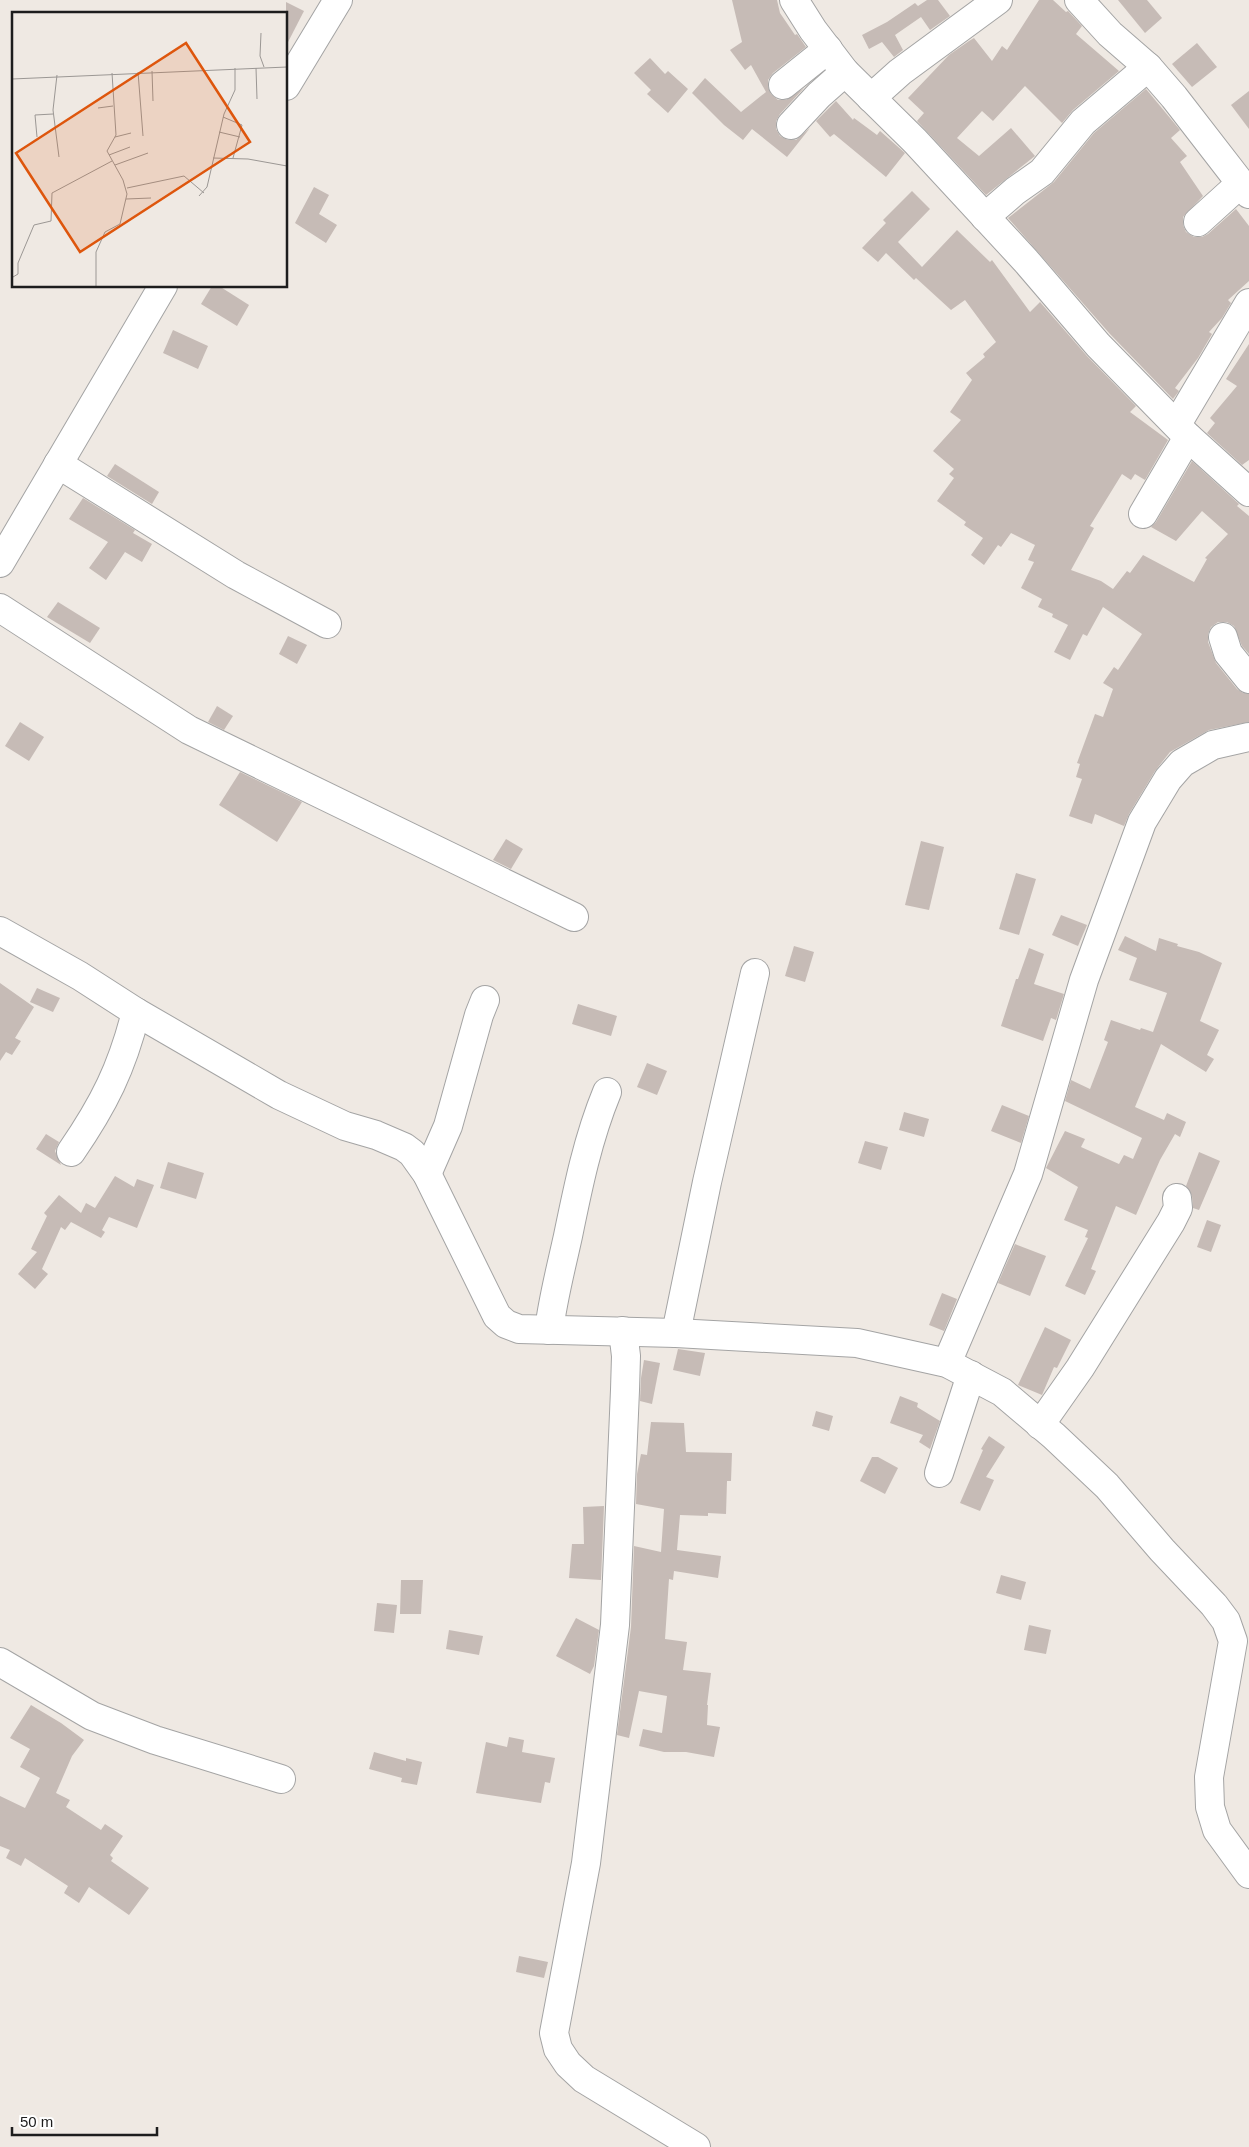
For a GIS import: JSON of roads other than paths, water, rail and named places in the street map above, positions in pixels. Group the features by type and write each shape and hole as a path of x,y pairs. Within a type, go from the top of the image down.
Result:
{"street":[{"path":"288,83 338,0"},
{"path":"794,0 813,30 845,72 915,141 1098,345 1182,430 1249,492"},
{"path":"871,98 900,72 998,0"},
{"path":"1079,0 1110,34 1148,67 1174,97 1245,189 1198,222"},
{"path":"783,85 828,49"},
{"path":"985,217 1015,191 1042,172 1082,122 1148,67"},
{"path":"791,125 819,95 845,72"},
{"path":"0,563 163,288"},
{"path":"1143,514 1182,430 1249,303"},
{"path":"58,464 236,575 327,624"},
{"path":"0,608 188,730 574,917"},
{"path":"1223,637 1228,653 1249,679"},
{"path":"947,1363 1028,1174 1084,980 1142,822 1168,779 1182,763 1213,745 1249,737"},
{"path":"0,931 80,976 136,1012 302,1107 351,1128 384,1138 412,1153 427,1174 458,1242 497,1316 512,1327 549,1330 676,1333 857,1343 947,1363 1002,1392 1040,1424 1106,1486 1162,1550 1214,1605 1226,1621 1233,1641 1209,1777 1210,1807 1216,1830 1249,1874"},
{"path":"676,1333 707,1182 755,973"},
{"path":"427,1174 437,1155 448,1126 479,1015 485,1000"},
{"path":"71,1152 92,1121 113,1084 128,1044 136,1012"},
{"path":"549,1330 555,1290 576,1195 595,1122 607,1092"},
{"path":"1040,1424 1080,1368 1171,1222 1178,1208 1177,1198"},
{"path":"623,1331 626,1373 615,1625 586,1863 554,2033 558,2049 568,2064 584,2079 696,2147"},
{"path":"939,1473 971,1375"},
{"path":"0,1662 92,1716 155,1740 281,1779"}]}
